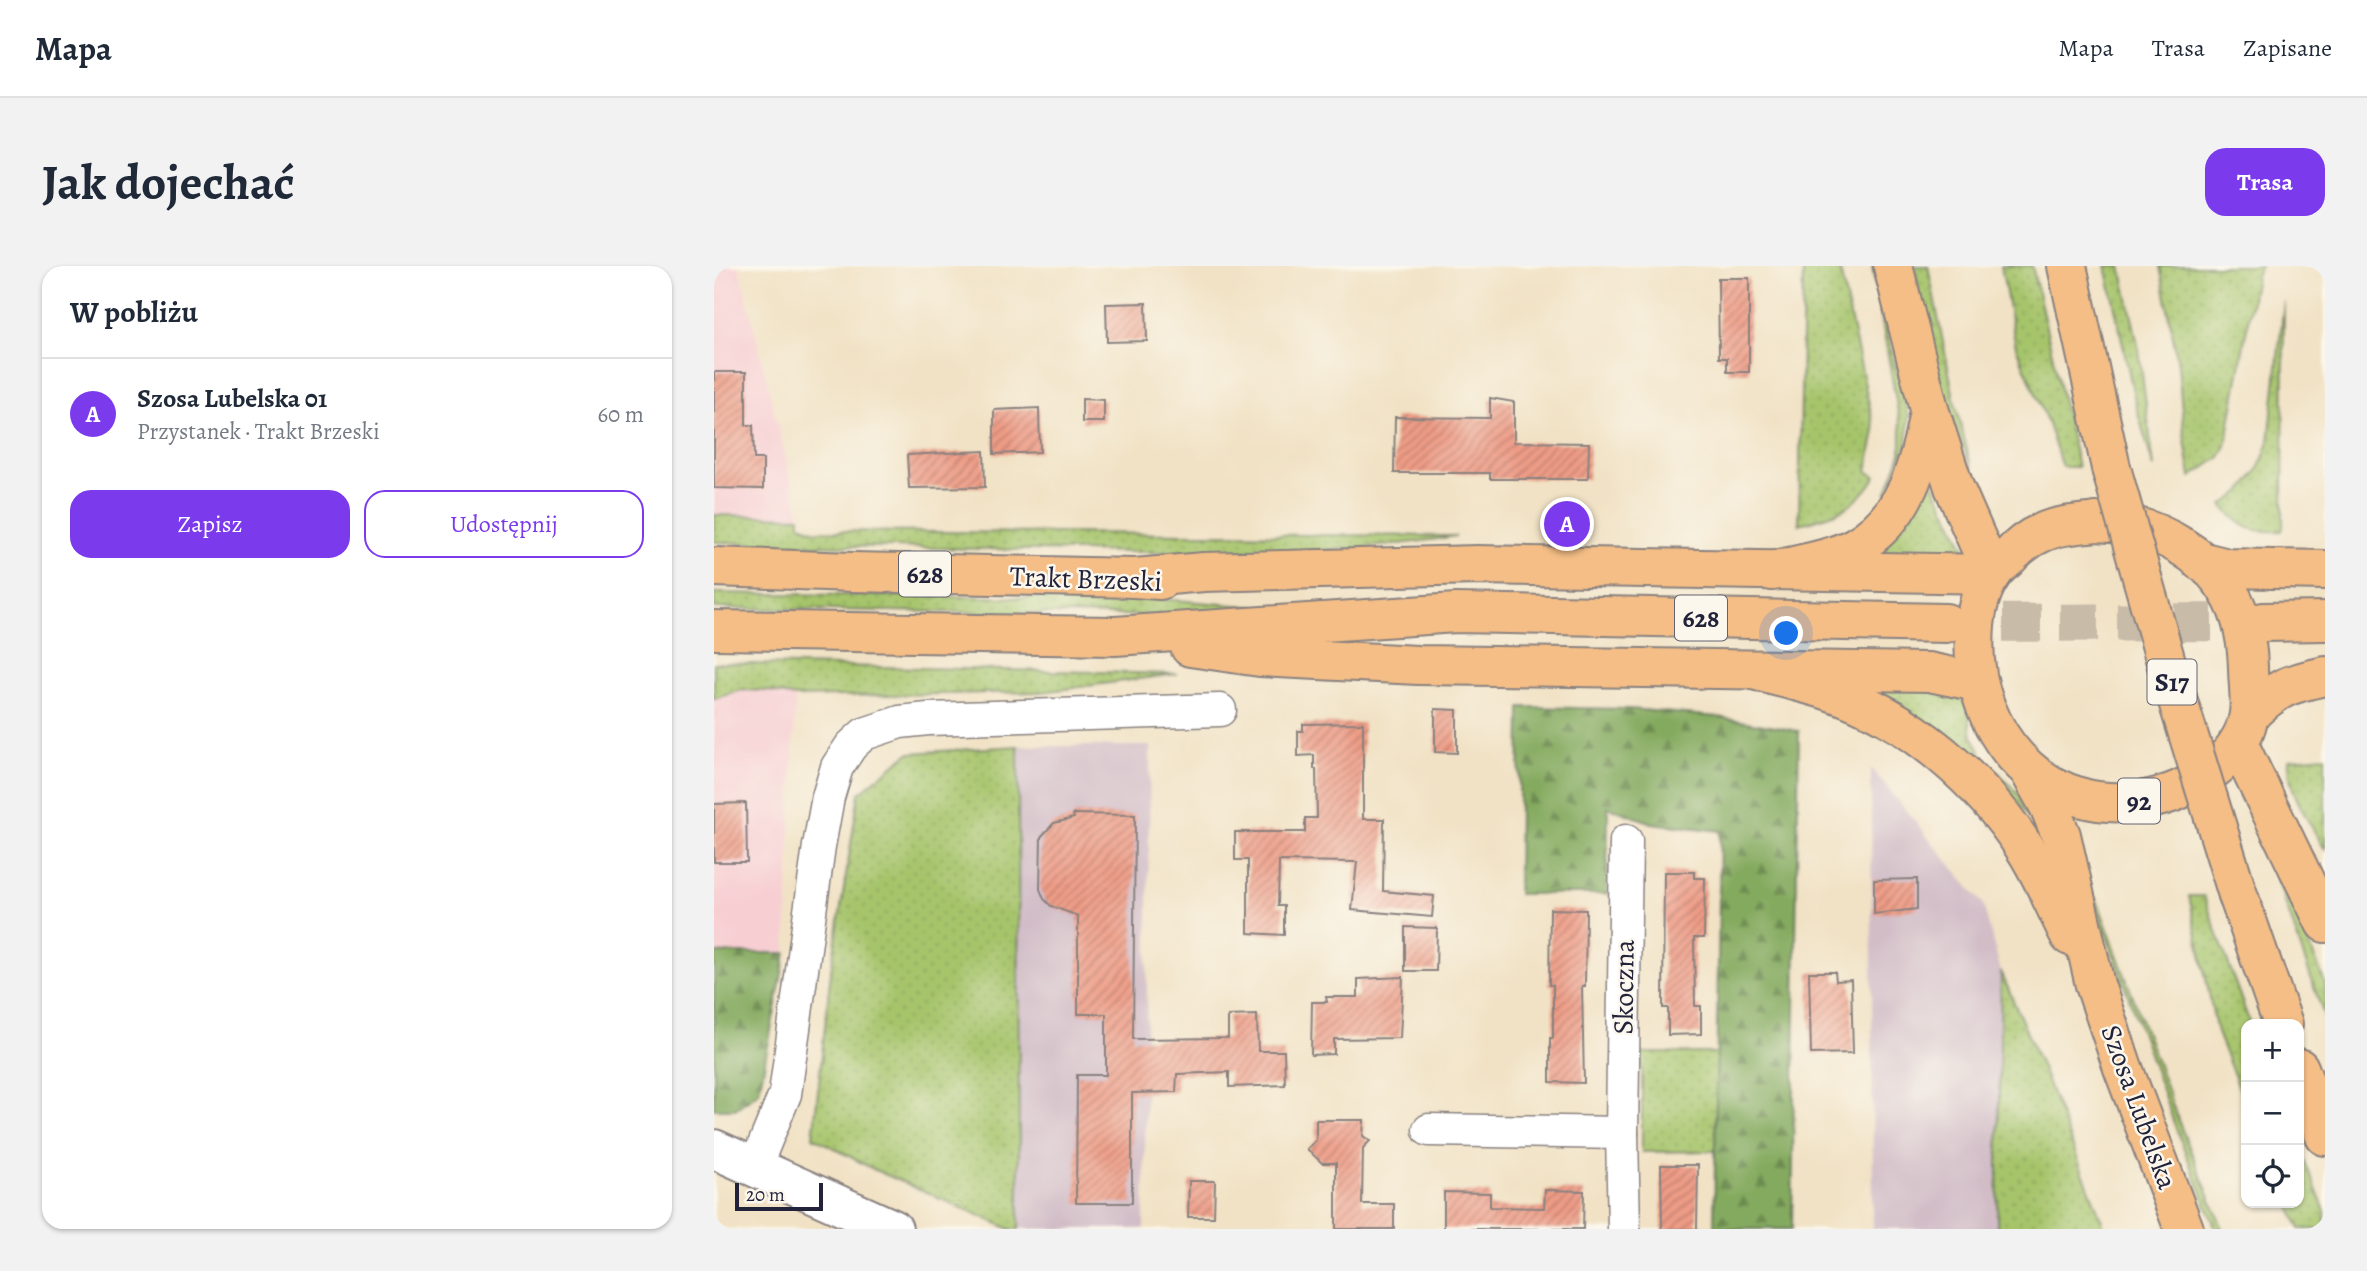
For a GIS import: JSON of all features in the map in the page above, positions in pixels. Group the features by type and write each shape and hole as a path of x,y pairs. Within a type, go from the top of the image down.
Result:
{"main road":[{"path":"1135,578 1204,572 1477,565 1992,574 1983,549 1962,509 1929,409 1893,266"},
{"name":"S17","path":"2067,266 2111,468 2168,669 2238,895 2281,1019"},
{"path":"1772,571 1825,558 1854,547 1879,530 1908,491 1915,473 1929,409"},
{"name":"92","path":"2098,522 2134,526 2159,536 2200,561 2221,581 2236,604 2245,631 2248,664 2244,729 2216,768 2188,785 2147,800 2122,803 2075,796 2053,787 2029,770 2013,755 1998,733 1977,682 1975,620 1992,574 2014,551 2039,533 2098,522"},
{"path":"2200,561 2228,568 2325,570"},
{"name":"Trakt Brzeski","path":"714,567 1135,578 1457,613"},
{"name":"Trakt Brzeski","path":"714,630 1115,636 1457,613 1946,623"},
{"path":"2263,622 2325,621"},
{"path":"1115,636 1260,657 1418,665 1928,672 1977,682"},
{"path":"1758,671 1832,692 1861,705 1903,726 1932,746 1963,773 2026,849 2095,985"},
{"path":"2325,676 2289,684 2266,697 2244,729 2325,923"},
{"path":"2029,770 2061,835 2095,985"},
{"name":"Szosa Lubelska","path":"2095,985 2123,1068 2184,1229"},
{"path":"2304,1081 2325,1136"}],"street":[{"path":"755,1167 785,1094 821,834 837,767 851,746 864,734 882,727 928,719 1220,710"},
{"name":"Skoczna","path":"1624,1229 1622,1133 1626,842"},
{"path":"1429,1130 1622,1133"},
{"path":"714,1149 893,1229"}],"shaded area":[{"path":"714,266 739,266 800,517 714,515"},
{"path":"742,690 768,691 795,697 786,953 714,953 714,699"},
{"path":"1018,746 1150,746 1144,1229 1019,1229"},
{"path":"1871,768 1983,904 2001,972 1997,1229 1873,1229"}],"green space":[{"path":"1803,266 1839,266 1875,431 1867,471 1876,476 1861,496 1844,509 1799,524"},
{"path":"1872,266 1877,266 1891,349 1909,416 1907,445 1886,494 1901,453 1901,428"},
{"path":"1915,266 1928,266 1955,403 1972,469 1936,369"},
{"path":"2001,266 2032,266 2078,467 2062,467 2047,421 2016,347"},
{"path":"2106,266 2121,266 2139,350 2154,468 2137,410"},
{"path":"2160,266 2261,266 2256,276 2226,446 2220,457 2191,477 2178,364"},
{"path":"2284,301 2283,527 2282,531 2262,531 2241,524 2222,505 2239,493 2252,478 2269,441"},
{"path":"1928,473 1968,555 1867,556"},
{"path":"714,515 800,517 800,524 815,531 1456,536 1316,551 1222,553 805,545 714,542"},
{"path":"714,593 1176,600 1301,611 1176,616 714,608"},
{"path":"714,663 1177,674 1042,692 795,697 768,691 742,690 714,699"},
{"path":"1854,682 1965,692 1972,736 1983,756 2034,811 2044,846 2030,819 2008,790 1980,764"},
{"path":"1520,707 1631,709 1718,717 1799,731 1792,1229 1714,1229 1720,831 1652,823 1608,807 1607,894 1518,894"},
{"path":"1018,746 1019,1229 1010,1229 875,1170 813,1137 831,971 859,793 909,753"},
{"path":"2325,756 2325,850 2295,794 2289,759"},
{"path":"2266,847 2325,983 2325,1019"},
{"path":"2189,896 2204,896 2248,1019 2241,1019 2241,1093 2217,1033"},
{"path":"2096,897 2180,1125 2223,1229 2216,1229 2175,1126 2096,906"},
{"path":"714,953 786,953 759,1092 735,1109 714,1109"},
{"path":"2001,972 2042,1068 2105,1229 1997,1229"},
{"path":"1642,1053 1717,1053 1715,1151 1642,1152"},
{"path":"2304,1159 2325,1211 2325,1229 2300,1229 2290,1208 2304,1208"}],"building":[{"path":"1718,278 1749,278 1749,372 1727,372 1727,358 1719,358"},
{"path":"1146,303 1147,341 1107,342 1106,304"},
{"path":"714,372 746,372 746,425 753,425 754,459 763,459 763,489 714,488"},
{"path":"1490,398 1514,402 1514,442 1589,443 1588,479 1490,479 1490,473 1394,473 1395,417 1490,418"},
{"path":"1082,399 1104,400 1104,422 1082,422"},
{"path":"1039,408 1040,452 994,454 994,410"},
{"path":"984,451 985,487 909,488 907,455"},
{"path":"1435,709 1457,710 1457,753 1435,752"},
{"path":"1363,723 1363,819 1384,819 1383,891 1434,896 1432,917 1352,910 1357,862 1279,861 1278,906 1284,906 1284,935 1248,933 1248,860 1235,860 1235,832 1305,832 1305,818 1317,818 1316,769 1314,755 1298,756 1298,731 1303,731 1303,724"},
{"path":"746,803 747,862 714,862 714,804"},
{"path":"1073,814 1135,815 1133,1039 1228,1038 1228,1016 1257,1015 1258,1051 1284,1051 1285,1085 1229,1087 1229,1072 1177,1074 1176,1092 1132,1093 1132,1203 1076,1203 1077,1075 1106,1075 1106,1014 1078,1014 1078,916 1051,906 1040,889 1041,837 1054,823 1074,818"},
{"path":"1664,872 1694,872 1694,878 1705,878 1704,938 1694,938 1695,1006 1701,1006 1701,1034 1668,1035 1668,1008 1663,1008"},
{"path":"1917,879 1917,909 1874,914 1874,880"},
{"path":"1550,909 1586,910 1585,986 1582,986 1584,1083 1550,1082 1553,985 1549,985"},
{"path":"1405,927 1437,928 1436,971 1405,971"},
{"path":"1809,972 1835,972 1836,981 1851,980 1853,1053 1811,1054"},
{"path":"1403,977 1400,1038 1334,1039 1334,1054 1311,1055 1312,1002 1327,1002 1326,997 1358,997 1358,979"},
{"path":"1316,1120 1364,1120 1363,1136 1370,1141 1363,1148 1362,1204 1394,1204 1394,1229 1336,1229 1336,1163 1322,1163 1307,1149 1316,1140"},
{"path":"1661,1165 1698,1165 1697,1229 1662,1229"},
{"path":"1189,1181 1215,1181 1214,1217 1188,1217"},
{"path":"1545,1190 1584,1191 1583,1229 1444,1229 1444,1192 1490,1193 1490,1207 1544,1208"}],"tunnel":[{"path":"1946,623 2263,622"}],"place":[{"name":"Szosa Lubelska 01","path":"1567,524"}]}
